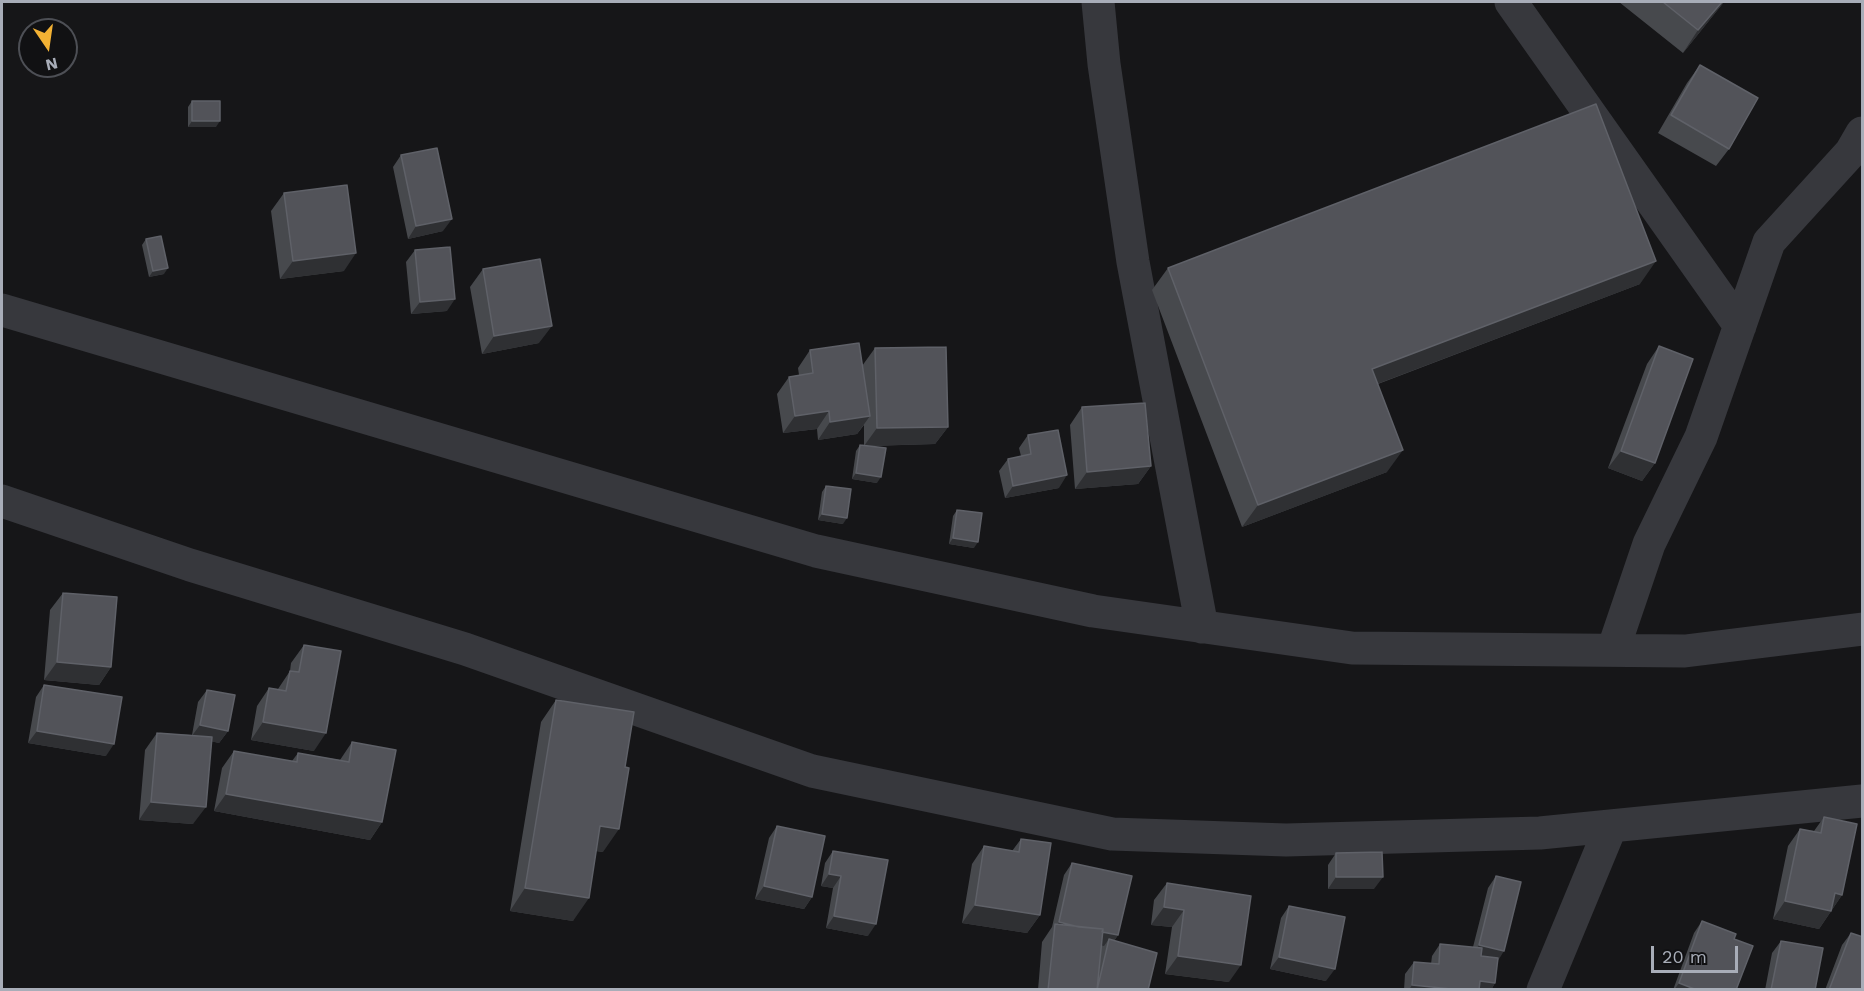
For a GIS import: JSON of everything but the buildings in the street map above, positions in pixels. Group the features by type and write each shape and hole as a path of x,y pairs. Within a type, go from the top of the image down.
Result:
{"street":[{"path":"1098,2 1104,64 1133,262 1202,627"},
{"path":"1511,2 1740,326"},
{"path":"1613,650 1649,544 1701,437 1769,242 1851,152 1863,133"},
{"path":"2,310 816,551 1093,611 1352,648 1685,651 1863,629"},
{"path":"2,501 190,565 465,649 812,771 1112,834 1286,840 1540,833 1863,801"},
{"path":"1543,990 1611,826"}]}
